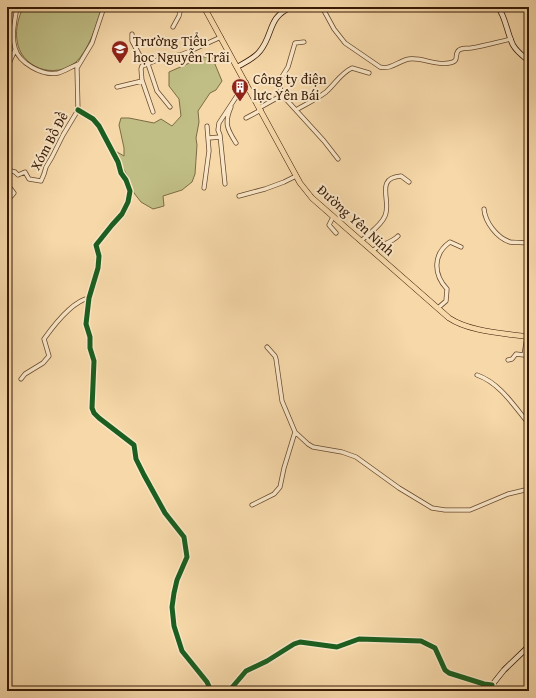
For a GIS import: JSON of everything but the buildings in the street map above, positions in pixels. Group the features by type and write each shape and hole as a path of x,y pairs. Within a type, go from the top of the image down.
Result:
{"main road":[{"name":"Đường Yên Ninh","path":"204,7 296,176 312,198 456,323 528,337"}],"street":[{"name":"Xóm Bồ Đề","path":"7,170 16,172 18,175 25,172 29,179 41,181 46,167 78,110 76,72 78,64 92,43 104,7"},
{"path":"173,27 179,16 181,7"},
{"path":"238,67 259,53 278,15 292,7"},
{"path":"322,7 334,29 345,43 380,67 384,68 411,59 421,59 430,63 447,64 456,60 460,50 511,39"},
{"path":"498,7 502,13 511,39 517,50 529,61"},
{"path":"7,8 17,8 14,31 15,50 7,68"},
{"path":"132,34 132,42 146,65 157,91 170,107"},
{"path":"153,112 142,80 141,68 165,57 180,55 188,52 221,37"},
{"path":"281,97 280,80 288,66 295,43 304,42"},
{"path":"15,50 29,66 48,73 58,73 78,64"},
{"path":"296,110 324,93 334,85 345,71 352,68 369,73"},
{"path":"117,87 142,80"},
{"path":"225,184 218,130 219,123 234,98 246,82"},
{"path":"246,118 281,97"},
{"path":"281,97 285,98 324,141 338,159"},
{"path":"234,98 228,114 227,126 228,131 236,143"},
{"path":"78,110 93,118 97,123 118,162 121,173 126,180 130,191 128,202 122,214 96,245 99,256 98,268 89,298 86,324 94,361 93,411 99,418 134,445 136,459 144,475 166,513 184,537 187,557 177,580 173,597 172,607 174,626 182,652 207,682 211,691"},
{"path":"204,188 209,151 207,126"},
{"path":"209,138 220,137"},
{"path":"239,196 265,189 296,176"},
{"path":"361,241 384,218 387,210 385,188 388,182 393,178 401,176 409,182"},
{"path":"7,192 11,189 14,193 7,201"},
{"path":"484,209 485,217 488,222 501,237 511,242 529,243"},
{"path":"333,217 329,225 336,233"},
{"path":"372,251 380,245 394,240 398,236"},
{"path":"438,308 446,301 447,289 441,283 438,276 437,264 439,253 450,242 461,247"},
{"path":"21,379 24,374 43,364 49,356 44,339 53,327 82,300 89,298"},
{"path":"508,360 512,360 516,354 524,355 528,337"},
{"path":"267,347 276,359 282,401 295,432 313,447 342,452 356,457 399,488 432,508 445,510 470,510 508,494 529,489"},
{"path":"477,375 488,379 500,390 529,424"},
{"path":"252,505 267,499 280,487 295,432"},
{"path":"229,691 246,671 267,661 294,644 300,642 337,647 359,639 417,640 428,643 435,648 447,672 492,685"},
{"path":"493,691 492,685 504,670 529,646"}],"shaded area":[{"path":"23,7 102,7 98,21 85,51 76,62 68,67 58,70 49,70 31,64 20,50 17,40 17,27"},
{"path":"203,57 212,57 222,81 216,90 210,93 198,111 199,122 196,138 195,174 192,182 182,190 163,196 164,206 153,209 141,202 134,193 128,177 114,152 124,156 124,148 119,125 121,118 154,123 161,119 172,126 181,116 179,99 169,86 169,72"}],"cycle path":[{"path":"78,110 93,119 99,126 118,162 121,173 126,180 130,191 128,202 122,214 96,245 99,256 98,268 89,298 86,324 94,361 92,408 94,413 99,418 134,445 136,459 144,475 165,513 184,537 187,557 177,580 174,593 172,607 174,626 182,651 207,682 211,691"},
{"path":"229,691 246,671 267,661 294,644 300,642 337,647 359,639 421,641 435,648 445,670 449,673 492,685"}],"place":[{"name":"Trường Tiểu học Nguyễn Trãi","path":"120,64"},
{"name":"Công ty điện lực Yên Bái","path":"240,102"}]}
